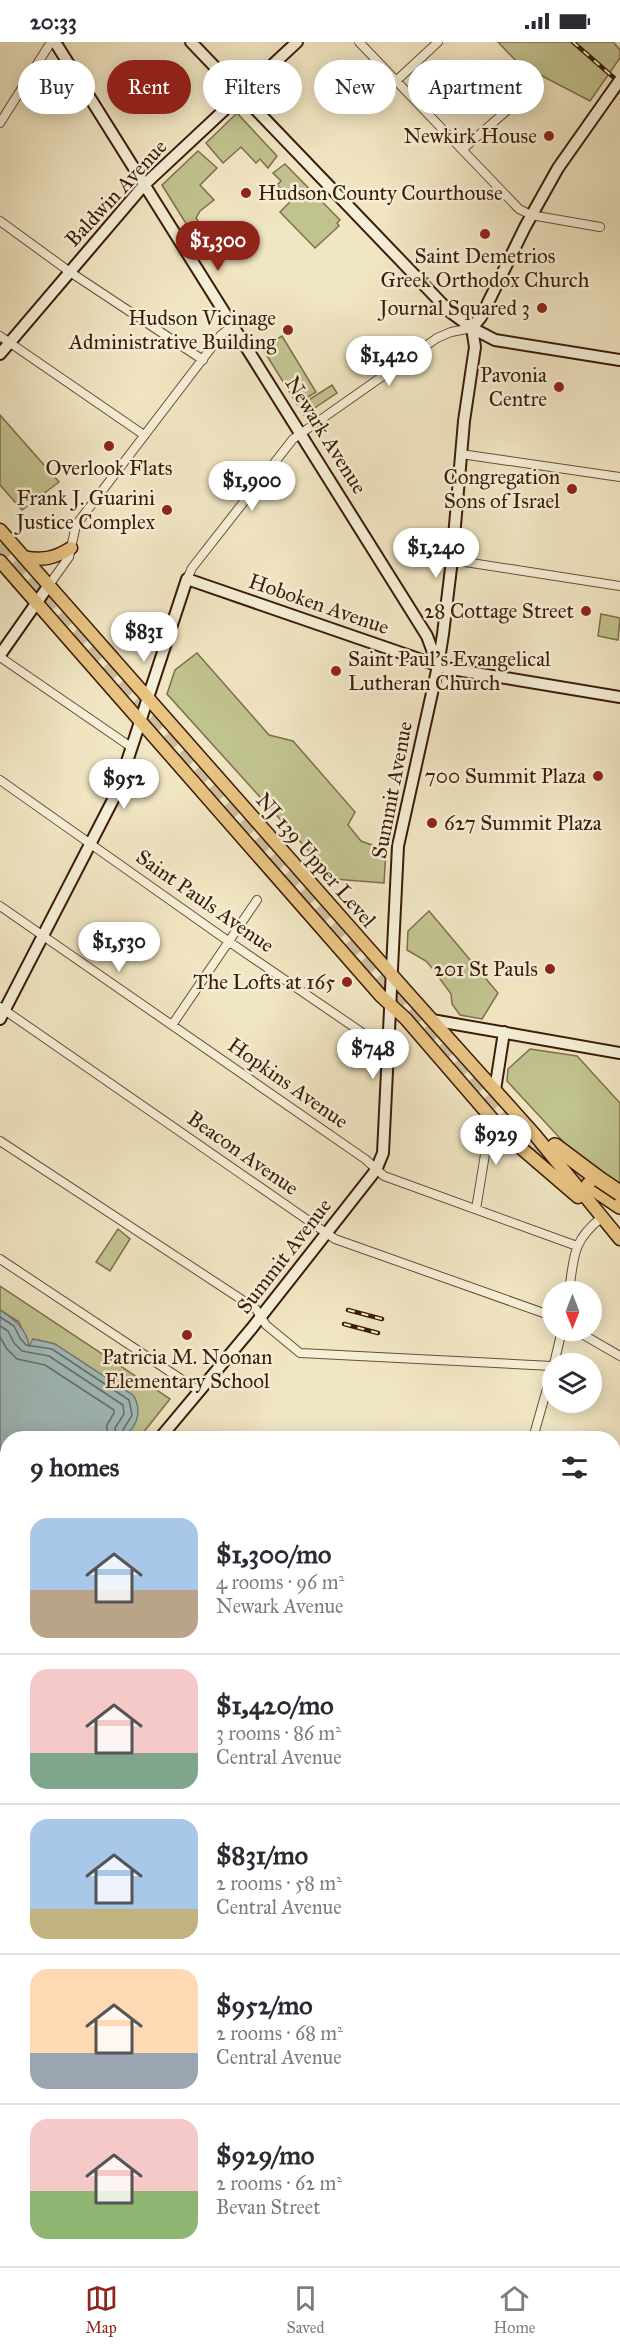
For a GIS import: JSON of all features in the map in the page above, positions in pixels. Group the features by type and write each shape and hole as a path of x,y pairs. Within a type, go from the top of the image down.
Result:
{"highway":[{"path":"555,1146 620,1206"},
{"path":"594,1182 620,1193"}],"main road":[{"name":"Newark Avenue","path":"53,42 234,325 427,636 438,666"},
{"path":"191,42 208,60"},
{"name":"Baldwin Avenue","path":"278,60 297,42"},
{"path":"472,328 481,317 531,215 558,168 620,80"},
{"name":"Baldwin Avenue","path":"0,354 144,185 221,114"},
{"path":"259,114 449,311 472,328 495,340 620,360"},
{"name":"Summit Avenue","path":"166,1431 261,1316 376,1170 385,1143 398,846 438,666 453,560 461,454 475,347 472,328"},
{"name":"NJ 139 Upper Level","path":"0,530 554,1157 620,1239"},
{"path":"24,557 45,560 58,556 71,548"},
{"path":"0,561 37,603"},
{"path":"2,1012 117,792 187,579"},
{"name":"Hoboken Avenue","path":"187,579 438,666"},
{"path":"0,656 49,585"},
{"name":"NJ 139 Upper Level","path":"37,603 391,1006 406,1019 490,1118 507,1136 601,1218"},
{"path":"438,666 620,697"},
{"path":"432,1020 620,1053"},
{"path":"495,1090 504,1032"}],"street":[{"path":"0,123 53,42"},
{"path":"359,42 376,60"},
{"path":"438,42 396,81 519,209 531,215 600,227"},
{"path":"463,149 503,114"},
{"path":"0,221 70,272 203,360"},
{"path":"49,585 68,560 76,525 221,334 234,325"},
{"path":"187,579 192,568 301,432 436,338 472,328"},
{"path":"0,336 144,435"},
{"path":"461,454 620,477"},
{"path":"453,560 620,586"},
{"path":"0,656 132,747"},
{"name":"Saint Pauls Avenue","path":"0,780 389,1052"},
{"path":"172,1025 257,900"},
{"name":"Hopkins Avenue","path":"0,906 391,1179 577,1246"},
{"name":"Beacon Avenue","path":"2,1012 334,1239 542,1312"},
{"path":"476,1209 490,1118"},
{"path":"0,1141 255,1309 266,1325 300,1353 542,1364"},
{"path":"571,1281 577,1246 584,1232 601,1218"},
{"path":"0,1259 200,1391"},
{"path":"594,1341 620,1356"},
{"path":"535,1431 542,1406"}],"green space":[{"path":"498,42 613,42 620,50 620,58 590,101 544,77 544,60 515,60"},
{"path":"238,114 277,156 268,168 260,159 256,163 241,147 223,163 206,143"},
{"path":"198,151 217,168 200,185 214,200 200,211 196,218 198,221 190,230 162,185"},
{"path":"285,164 340,220 337,223 339,226 315,248 280,212 292,200 277,185 281,181 273,173"},
{"path":"282,336 316,392 297,404 262,348"},
{"path":"332,385 337,393 304,415 299,406"},
{"path":"0,415 59,482 22,510 0,485"},
{"path":"601,614 620,618 618,640 598,636"},
{"path":"197,653 269,735 293,741 355,812 348,825 361,841 386,850 384,883 334,879 167,694 175,670"},
{"path":"429,911 498,993 482,1019 460,1015 452,1004 451,994 433,969 426,961 407,950 408,931"},
{"path":"530,1049 577,1056 620,1103 620,1203 507,1081 508,1069"},
{"path":"118,1229 130,1239 110,1271 96,1262"},
{"path":"0,1286 170,1399 145,1431 129,1431 55,1344 33,1339 31,1345 28,1345 19,1322 0,1310"}],"water":[{"path":"0,1310 23,1330 29,1346 33,1339 55,1344 133,1395 138,1410 135,1425 129,1431 0,1431"}],"tunnel":[{"path":"0,544 504,1116 543,1152 589,1185"}],"railway":[{"path":"573,42 620,83"},
{"path":"348,1310 382,1319"},
{"path":"344,1324 378,1333"}],"place":[{"name":"Newkirk House","path":"549,136"},
{"name":"Hudson County Courthouse","path":"246,193"},
{"name":"Saint Demetrios Greek Orthodox Church","path":"485,234"},
{"name":"Journal Squared 3","path":"542,308"},
{"name":"Hudson Vicinage Administrative Building","path":"288,330"},
{"name":"Pavonia Centre","path":"559,387"},
{"name":"Overlook Flats","path":"109,446"},
{"name":"Congregation Sons of Israel","path":"572,489"},
{"name":"Frank J. Guarini Justice Complex","path":"167,510"},
{"name":"28 Cottage Street","path":"586,611"},
{"name":"Saint Paul's Evangelical Lutheran Church","path":"336,671"},
{"name":"700 Summit Plaza","path":"598,776"},
{"name":"627 Summit Plaza","path":"432,823"},
{"name":"201 St Pauls","path":"550,969"},
{"name":"The Lofts at 165","path":"347,982"},
{"name":"Patricia M. Noonan Elementary School","path":"187,1335"}]}
